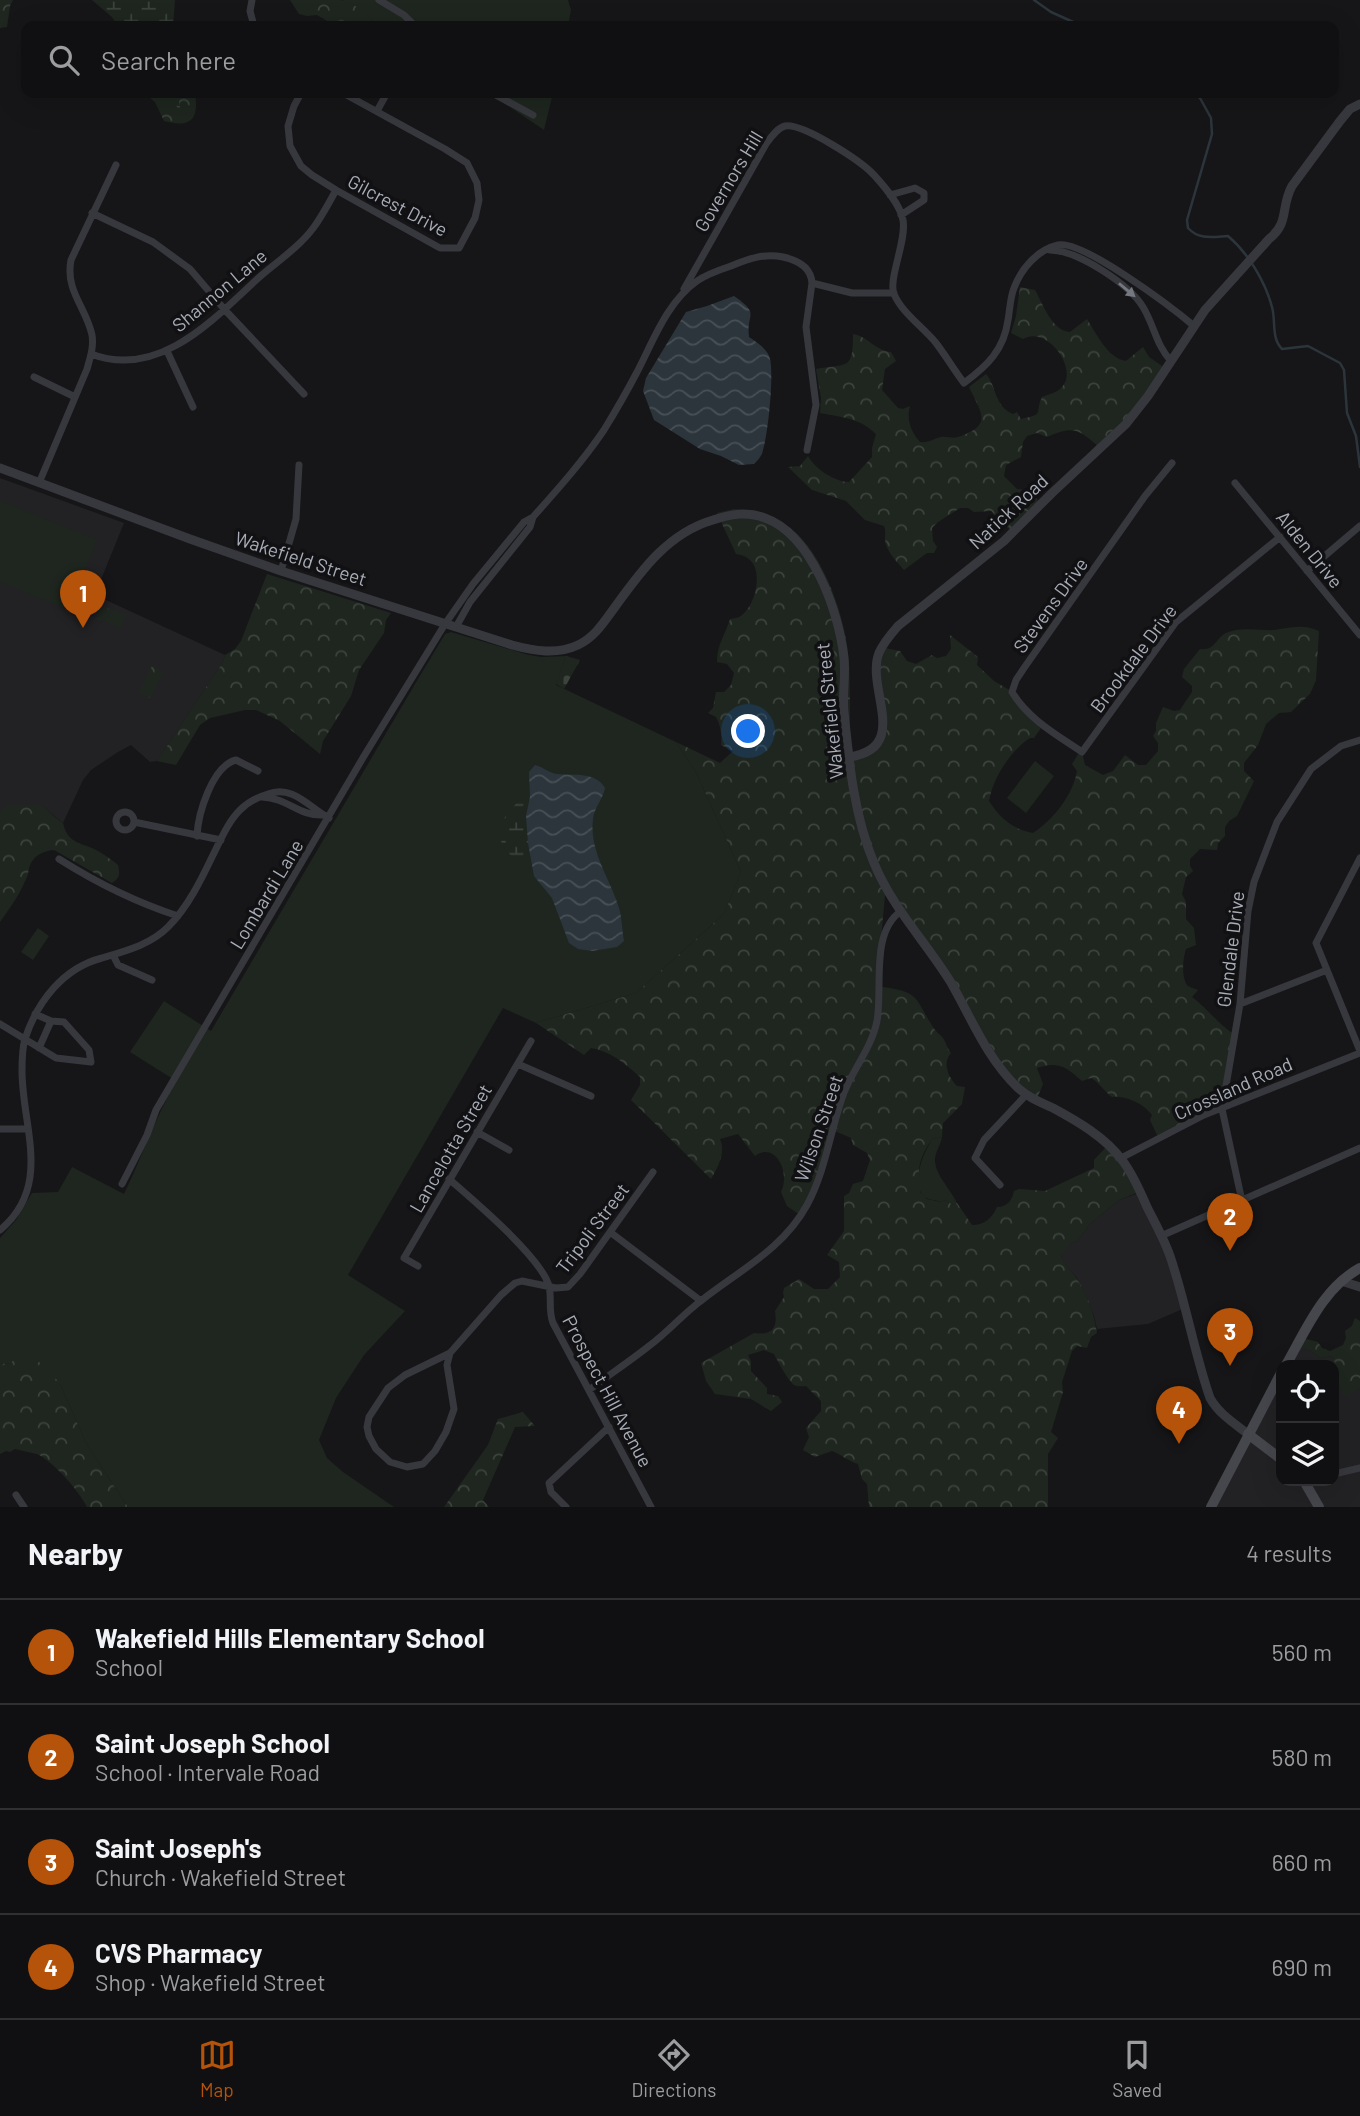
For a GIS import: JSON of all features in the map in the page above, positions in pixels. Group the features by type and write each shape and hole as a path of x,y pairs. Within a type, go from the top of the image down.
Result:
{"main road":[{"path":"1289,1360 1323,1301 1341,1281 1360,1268"},
{"path":"1211,1507 1276,1382"},
{"path":"1248,1434 1276,1455"},
{"path":"1307,1486 1319,1507"}],"street":[{"path":"253,0 250,11 253,21"},
{"path":"379,0 410,21"},
{"name":"Gilcrest Drive","path":"298,98 288,126 290,146 301,166 336,190 440,248 459,248 475,218 479,200 477,183 467,163 352,98"},
{"path":"377,111 384,98"},
{"path":"501,98 533,115"},
{"name":"Natick Road","path":"849,757 861,755 874,748 882,735 883,713 876,674 878,653 889,636 1004,541 1126,424 1148,396 1205,310 1280,230 1287,196 1295,182 1350,109 1360,104"},
{"name":"Governors Hill","path":"444,624 524,522 533,517 567,480 604,429 635,377 662,321 681,296 766,144 782,127 794,127 820,137 865,167 890,195 901,215"},
{"path":"39,483 91,354 91,333 72,288 69,268 92,213 116,166"},
{"path":"890,195 915,188 924,193 924,201 901,215 903,233 894,293 935,342 964,383 996,355 1005,334 1013,291 1027,265 1046,250 1062,244 1087,253 1148,290 1194,326"},
{"name":"Shannon Lane","path":"91,354 122,361 167,351 200,331 313,229 336,190"},
{"path":"92,213 163,248 190,269 304,394"},
{"path":"1046,250 1072,254 1108,275 1131,293 1145,310 1158,344 1171,361"},
{"name":"Governors Hill","path":"681,296 705,276 767,255 799,262 807,269 812,283"},
{"path":"807,450 816,405 806,327 812,283 852,293 894,293"},
{"path":"167,351 193,407"},
{"path":"34,377 75,397"},
{"name":"Stevens Drive","path":"1082,752 1040,723 1020,704 1013,692 1016,680 1145,496 1172,463"},
{"path":"281,571 296,519 299,466"},
{"name":"Wakefield Street","path":"0,468 281,571 444,624 536,650 560,651 575,647 589,638 649,561 685,532 701,523 744,513 777,523 791,534 813,563 824,586 838,629 844,659 843,708 860,822 885,887 958,994 987,1052 1006,1076 1026,1095 1094,1133 1121,1158 1132,1175 1170,1255 1210,1398 1223,1415 1248,1434"},
{"name":"Alden Drive","path":"1235,483 1360,635"},
{"name":"Governors Hill","path":"456,627 470,602 530,527 533,517"},
{"path":"1307,571 1360,526"},
{"name":"Brookdale Drive","path":"1082,752 1176,622 1280,537"},
{"name":"Lombardi Lane","path":"122,1184 147,1135 156,1110 326,817 444,624"},
{"name":"Glendale Drive","path":"1242,1201 1222,1109 1240,1004 1249,901 1270,838 1288,805 1317,763 1340,746 1360,740"},
{"path":"197,835 197,823 203,804 224,766 236,760 258,771"},
{"path":"0,1230 16,1213 28,1189 32,1155 22,1086 22,1058 25,1039 35,1014 48,994 68,975 94,961 132,949 165,930 178,916 231,821 240,810 272,792 288,794 314,806 326,817"},
{"path":"134,822 220,840"},
{"path":"1360,858 1315,943 1360,1052"},
{"path":"59,859 118,894 178,916"},
{"name":"Wilson Street","path":"589,1390 650,1346 701,1301 752,1266 790,1231 807,1205 818,1179 840,1101 873,1034 877,1018 882,941 887,925 901,911"},
{"path":"113,955 118,965 152,980"},
{"path":"1240,1004 1327,970"},
{"path":"0,1024 56,1058 91,1062 89,1050 64,1022 51,1021 35,1014"},
{"path":"39,1048 51,1021"},
{"name":"Lancelotta Street","path":"418,1266 404,1258 531,1041"},
{"name":"Crossland Road","path":"1121,1158 1204,1115 1360,1052"},
{"path":"518,1063 591,1096"},
{"path":"1000,1185 975,1158 984,1140 1026,1095"},
{"path":"0,1129 28,1129"},
{"path":"477,1132 509,1150"},
{"path":"1161,1236 1360,1148"},
{"name":"Tripoli Street","path":"548,1285 556,1288 568,1287 611,1233 653,1172"},
{"path":"449,1179 526,1251 548,1285"},
{"path":"611,1233 701,1301"},
{"path":"450,1353 447,1364 454,1409 446,1432 435,1451 423,1464 402,1467 390,1462 371,1442 367,1427 369,1417 385,1392 399,1379 450,1353 509,1286 522,1281 548,1285"},
{"path":"1341,1281 1360,1287"},
{"name":"Prospect Hill Avenue","path":"548,1285 550,1317 652,1507"},
{"path":"566,1507 551,1492 549,1483 609,1427"},
{"path":"1339,1473 1360,1468"},
{"path":"16,1495 24,1507"}],"shaded area":[{"path":"0,478 124,523 100,582 106,600 225,655 157,761 150,762 131,745 118,752 91,770 83,780 63,823 41,805 0,812"},
{"path":"1139,1193 1162,1234 1185,1308 1148,1324 1097,1329 1086,1295 1061,1255 1071,1243 1077,1241 1090,1224 1119,1200"},
{"path":"1297,1346 1320,1358 1332,1356 1334,1360 1289,1360"},
{"path":"1276,1384 1276,1486 1339,1486 1339,1385 1346,1395 1360,1388 1360,1507 1212,1507"}],"green space":[{"path":"0,0 13,0 7,27 0,28"},
{"path":"92,0 175,0 173,21 115,21"},
{"path":"290,0 340,0 361,10 372,21 327,21 317,15 299,14"},
{"path":"342,0 568,0 571,10 569,21 373,21"},
{"path":"151,98 196,98 196,110 191,120 173,123 164,121"},
{"path":"164,98 179,98 180,108 170,106"},
{"path":"496,98 552,98 544,130"},
{"path":"1020,287 1035,290 1058,327 1070,332 1087,319 1114,356 1126,361 1143,347 1149,357 1165,368 1133,417 1100,448 1081,433 1070,430 1047,437 1037,433 1027,436 1023,442 1021,457 1006,465 1004,476 1017,489 1029,490 1041,504 1012,532 991,511 974,512 968,508 960,508 932,528 933,541 937,547 934,553 927,553 904,570 887,547 884,526 865,520 846,501 812,490 788,467 800,466 808,456 815,466 826,474 849,482 872,457 876,434 850,419 820,413 821,398 816,369 842,365 850,360 853,334 891,352 896,361 885,369 882,390 898,408 910,406 910,425 920,442 941,437 954,438 977,428 982,417 969,387 986,374 1007,411 1013,414 1017,412 1021,419 1034,416 1038,413 1042,397 1062,387 1066,370 1058,351 1050,343 1042,338 1032,336 1023,339 1011,333"},
{"path":"0,501 97,540 69,610 0,582"},
{"path":"734,509 764,515 790,528 803,540 824,571 839,609 847,647 852,761 871,751 883,736 878,674 885,648 900,651 907,661 916,664 932,655 937,658 946,656 951,649 950,635 978,657 977,665 994,681 1013,692 1043,725 1034,738 1023,743 1009,758 994,783 989,801 1007,822 1033,833 1055,814 1067,798 1077,771 1072,764 1080,751 1085,765 1103,775 1113,771 1125,755 1138,765 1146,765 1158,751 1158,743 1153,736 1163,707 1180,710 1192,692 1192,686 1182,677 1184,669 1200,649 1209,648 1222,635 1238,630 1300,627 1319,631 1316,680 1310,694 1291,712 1279,713 1266,724 1258,745 1244,763 1244,771 1254,781 1237,816 1225,827 1225,836 1218,843 1217,850 1200,849 1190,859 1193,871 1186,877 1182,894 1186,902 1186,919 1194,928 1196,945 1186,949 1183,967 1185,982 1198,990 1192,997 1235,1035 1223,1108 1158,1137 1150,1120 1152,1115 1145,1107 1129,1099 1112,1097 1091,1078 1082,1081 1066,1068 1056,1065 1037,1068 1043,1084 1037,1099 1012,1080 886,893 885,895 880,950 882,987 912,995 951,1053 947,1070 951,1078 957,1086 965,1087 962,1104 943,1123 942,1137 932,1139 923,1155 919,1167 922,1185 920,1192 927,1199 941,1202 945,1200 953,1205 957,1203 972,1225 981,1224 990,1218 997,1207 1009,1203 1014,1191 1045,1191 1094,1168 1094,1160 1108,1145 1139,1192 1119,1200 1090,1224 1077,1241 1071,1243 1061,1255 1084,1292 1097,1333 1091,1337 1087,1348 1077,1346 1072,1351 1062,1382 1063,1392 1051,1432 1058,1438 1048,1454 1048,1507 869,1507 867,1484 862,1479 858,1464 832,1451 815,1457 803,1450 809,1437 806,1428 821,1411 821,1401 806,1386 792,1383 774,1354 764,1350 748,1355 751,1371 767,1388 767,1394 778,1396 782,1402 771,1411 751,1399 715,1394 706,1381 701,1363 754,1333 772,1330 776,1322 775,1311 784,1297 784,1288 799,1279 814,1289 828,1289 840,1277 839,1262 827,1255 844,1231 844,1196 849,1193 853,1184 863,1181 870,1160 867,1153 853,1145 851,1138 835,1131 815,1189 800,1215 787,1206 781,1192 784,1176 775,1156 762,1152 755,1156 738,1134 720,1139 722,1154 711,1179 631,1100 640,1085 640,1077 635,1072 605,1052 591,1048 584,1055 536,1023 636,993 724,914 741,872 696,772 676,742 720,763 733,751 721,745 718,720 708,713 713,708 716,692 724,692 731,685 734,673 727,664 717,662 730,619 741,616 746,611 756,590 755,567 747,558 736,554 717,513"},
{"path":"267,574 391,613 386,620 384,633 359,670 351,696 323,741 320,754 280,721 256,710 245,710 210,718 200,725 176,765 157,761 225,655 241,641"},
{"path":"101,606 126,615 121,628 96,618"},
{"path":"451,632 529,655 566,656 556,685 676,742 696,772 741,872 724,914 636,993 536,1023 503,1008 348,1275 405,1311 364,1355 336,1398 319,1440 327,1458 394,1507 128,1507 87,1445 60,1384 10,1363 0,1364 0,1238 16,1220 32,1193 58,1192 72,1167 124,1194 176,1081 130,1052 164,1001 211,1031 445,634"},
{"path":"566,656 580,660 564,689 556,684"},
{"path":"152,666 163,672 150,698 139,692"},
{"path":"1035,761 1054,776 1026,813 1007,798"},
{"path":"530,797 527,830 532,863 519,860 505,850 500,831 510,809"},
{"path":"8,805 41,805 63,823 72,839 98,851 118,865 118,877 112,883 54,850 44,852 31,863 21,890 0,922 0,812"},
{"path":"38,928 49,936 33,960 21,952"},
{"path":"942,1137 935,1164 957,1203 953,1205 945,1200 941,1202 927,1198 920,1192 918,1185 922,1160 932,1139"},
{"path":"1355,1318 1360,1321 1360,1388 1346,1396 1339,1386 1339,1360 1334,1360 1332,1356 1320,1358 1297,1346 1302,1338 1318,1342 1322,1348 1330,1351 1343,1345 1345,1331 1352,1326"},
{"path":"20,1356 46,1366 60,1384 87,1445 128,1507 87,1507 51,1463 37,1454 15,1449 0,1454 0,1364 10,1363"},
{"path":"523,1412 535,1426 515,1427 483,1500 489,1507 444,1507 488,1445 498,1419"}],"water":[{"path":"734,296 750,311 749,337 766,350 771,363 767,431 762,454 754,464 739,465 700,449 654,420 643,391 646,378 686,312"},
{"path":"535,765 554,773 584,775 596,779 605,788 594,815 593,831 597,854 620,912 624,941 617,947 592,951 578,949 569,943 552,898 534,876 526,816 530,797 529,772"}],"waterway":[{"path":"1034,0 1071,21"},
{"path":"1200,98 1211,118 1212,134 1187,220 1188,228 1201,236 1228,236 1242,251 1265,287 1272,307 1276,340 1282,349 1308,346 1340,363 1344,370 1347,413 1356,436 1360,467"}],"place":[{"name":"Wakefield Hills Elementary School","path":"83,628"},
{"name":"Saint Joseph School","path":"1230,1251"},
{"name":"Saint Joseph's","path":"1230,1366"},
{"name":"CVS Pharmacy","path":"1179,1444"}]}
